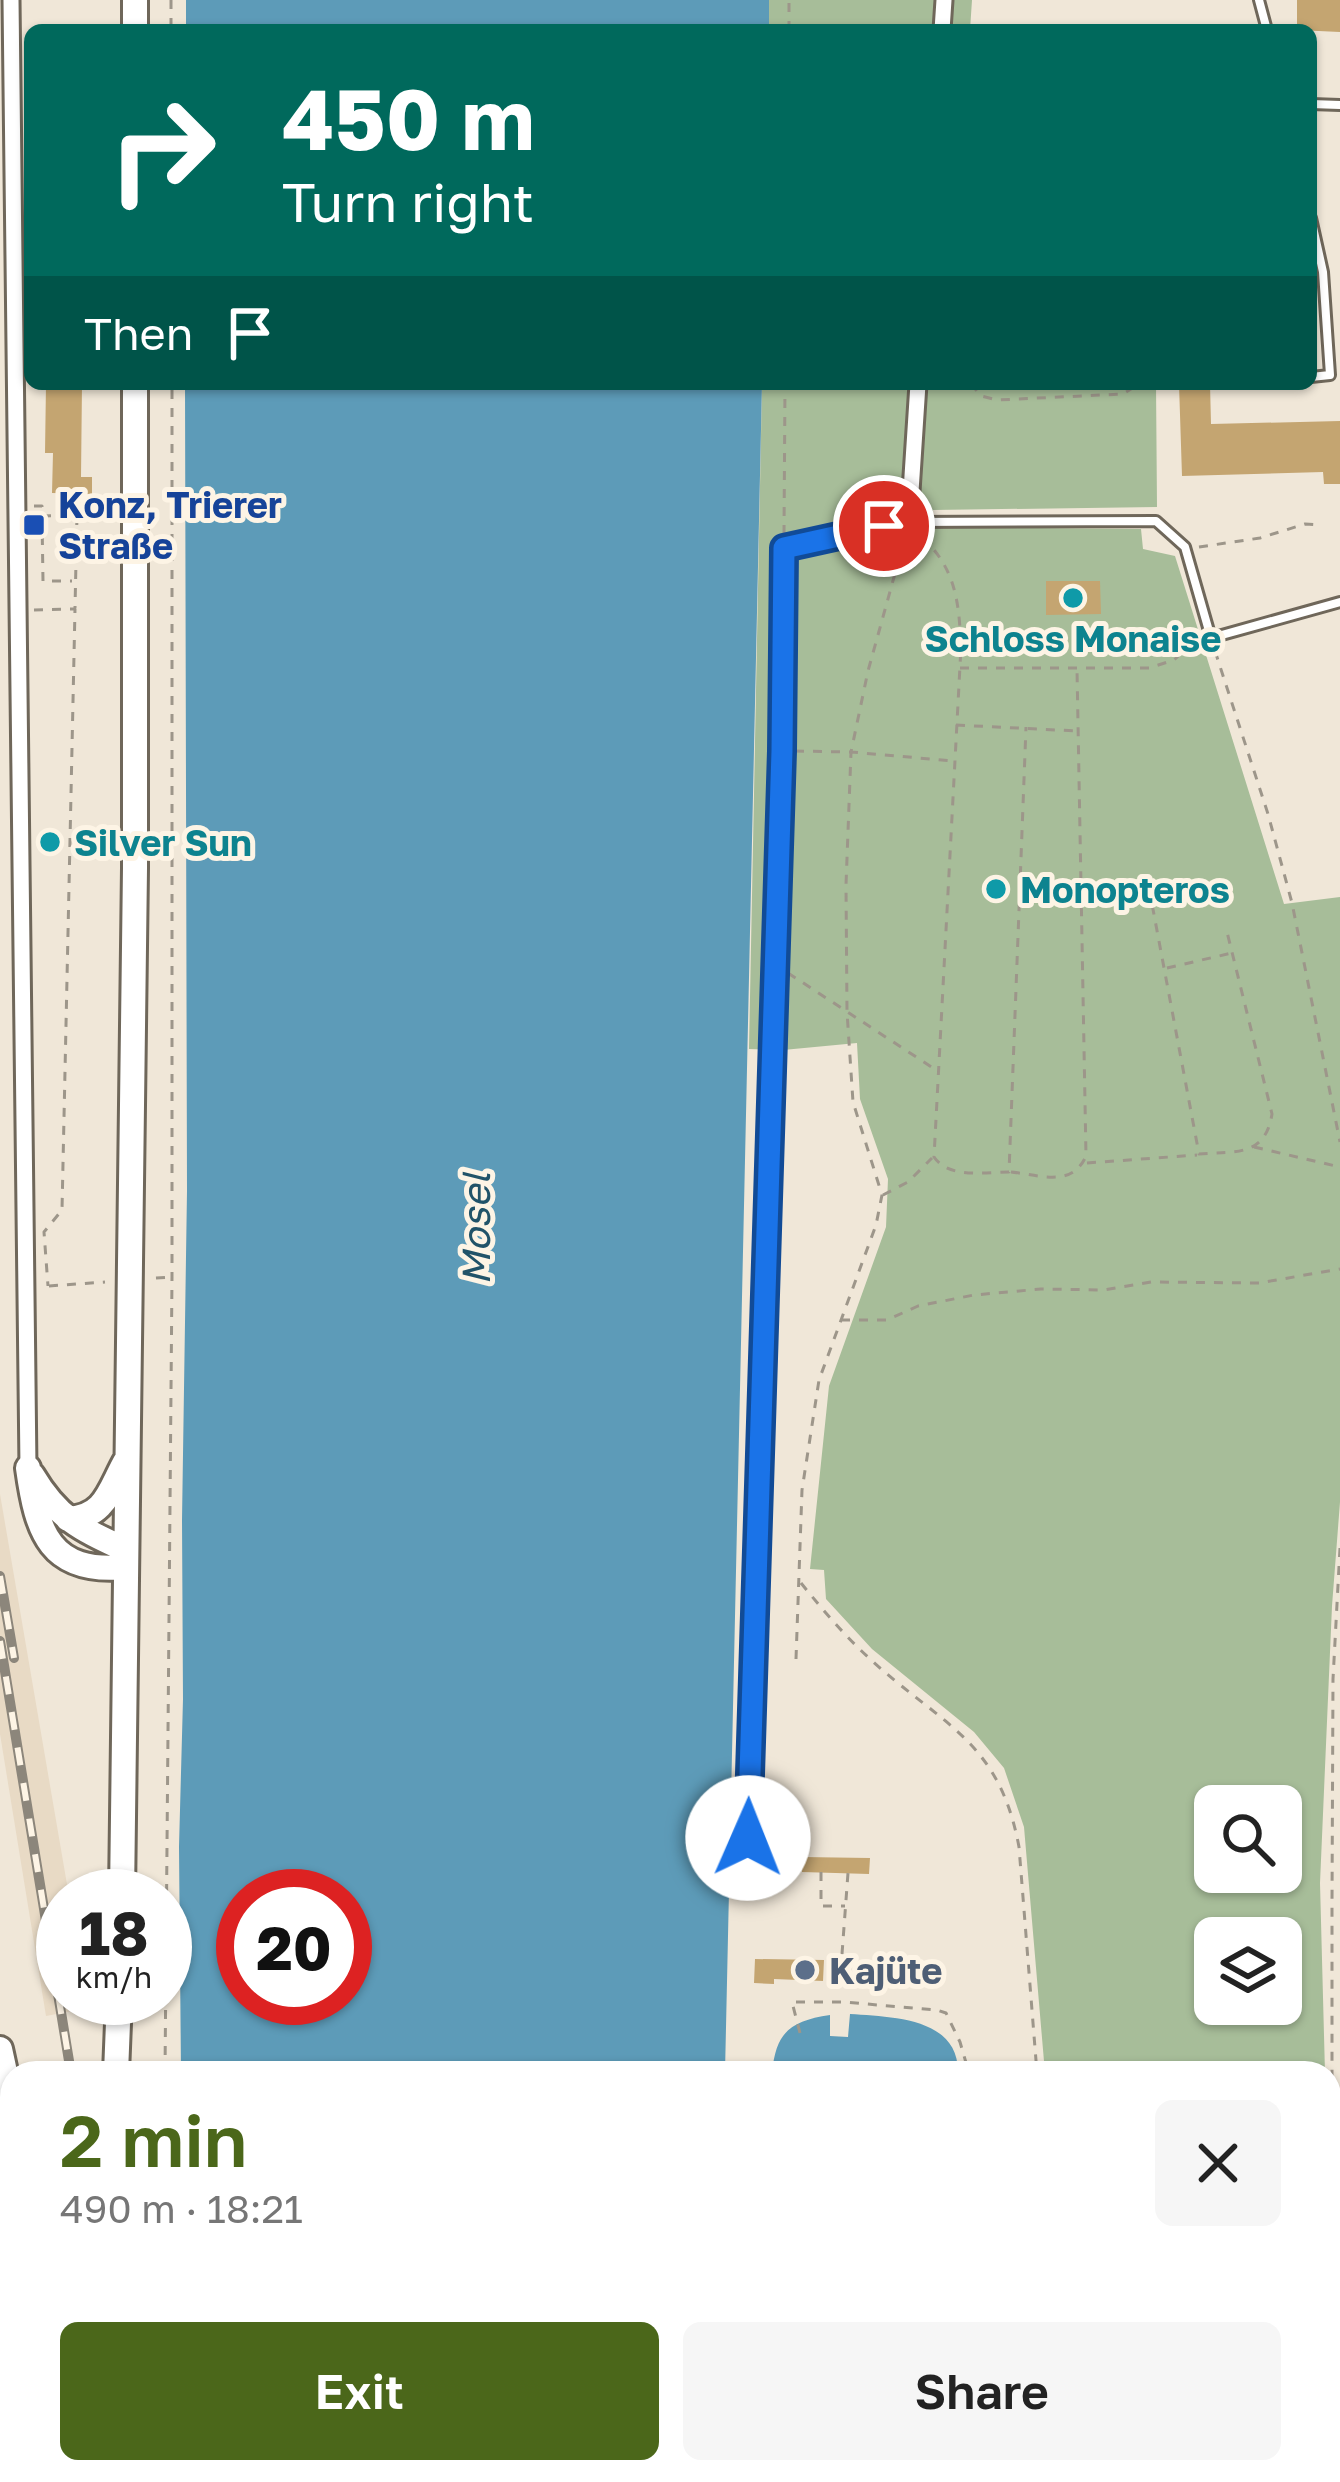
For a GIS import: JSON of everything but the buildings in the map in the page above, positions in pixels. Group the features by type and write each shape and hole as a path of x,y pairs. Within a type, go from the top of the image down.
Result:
{"main road":[{"path":"122,1869 135,868 135,390"},
{"path":"68,1519 86,1518 98,1510 127,1458"},
{"path":"28,1468 34,1511 45,1538 73,1564 106,1569 126,1558"},
{"path":"28,1468 57,1511 126,1558"},
{"path":"117,2061 118,2025"}],"street":[{"path":"11,0 8,283 17,507 28,1468"},
{"path":"909,522 918,390"}],"lane":[{"path":"1317,245 1330,375"},
{"path":"1317,376 1330,375 1340,382"},
{"path":"748,1838 782,751 784,548 909,522 1156,521 1185,547 1209,633 1340,602"}],"path":[{"path":"165,2061 172,1277 172,390"},
{"path":"784,390 784,548"},
{"path":"976,390 980,396 998,400 1130,390"},
{"path":"17,507 42,506 43,581 76,581"},
{"path":"42,516 77,515 62,1210 44,1232 48,1286 106,1282"},
{"path":"909,522 937,551 958,602 960,668 934,1157 951,1171 1068,1178 1084,1164 1077,669"},
{"path":"796,1659 802,1490 818,1380 876,1225 881,1195 853,1102 846,885 851,752 909,522"},
{"path":"1185,547 1227,544 1305,524 1322,525"},
{"path":"18,610 75,609"},
{"path":"960,668 1149,668 1174,660 1209,633 1292,903 1340,1142"},
{"path":"956,724 1078,731"},
{"path":"1009,1172 1026,727"},
{"path":"782,751 954,761"},
{"path":"1149,888 1199,1154"},
{"path":"1227,932 1272,1114 1266,1136 1253,1148"},
{"path":"1165,968 1232,953"},
{"path":"775,969 789,973 938,1072"},
{"path":"1084,1164 1253,1148 1340,1167"},
{"path":"881,1195 908,1182 934,1157"},
{"path":"840,1320 887,1320 918,1306 974,1295 1104,1290 1151,1282 1259,1283 1340,1269"},
{"path":"156,1278 172,1277"},
{"path":"1331,2061 1333,1679 1340,1547"},
{"path":"800,1581 869,1659 949,1723 984,1755 997,1776 1019,1846 1036,2061"},
{"path":"821,1872 821,1906 847,1906"},
{"path":"842,1954 848,1873"},
{"path":"800,2033 792,2002 937,2010 946,2013 966,2061"}],"shaded area":[{"path":"0,1494 64,1869 36,1869 36,1955 0,1734"}],"green space":[{"path":"769,0 972,0 970,24 769,24"},
{"path":"762,390 1156,390 1157,507 933,510 932,527 1141,529 1143,549 1175,556 1284,904 1340,897 1340,1502 1320,1883 1325,2061 1044,2061 1024,1827 1004,1768 974,1732 872,1649 826,1599 824,1570 810,1569 829,1386 886,1227 888,1179 860,1099 857,1043 749,1049"}],"water":[{"path":"186,0 769,0 769,24 186,24"},
{"name":"Mosel","path":"185,390 762,390 725,2061 181,2061 181,2025 192,2025 192,1869 179,1869"},
{"path":"850,2014 902,2019 935,2031 947,2041 956,2061 774,2061 782,2038 805,2021 830,2015 830,2036 848,2037"}],"railway":[{"path":"0,1576 14,1658"},
{"path":"0,1641 69,2061"}],"place":[{"name":"Konz, Trierer Straße","path":"34,525"},
{"name":"Schloss Monaise","path":"1073,598"},
{"name":"Silver Sun","path":"50,842"},
{"name":"Monopteros","path":"996,889"},
{"name":"Kajüte","path":"805,1970"}],"route":[{"path":"748,1838 782,751 784,548 884,526"}]}
